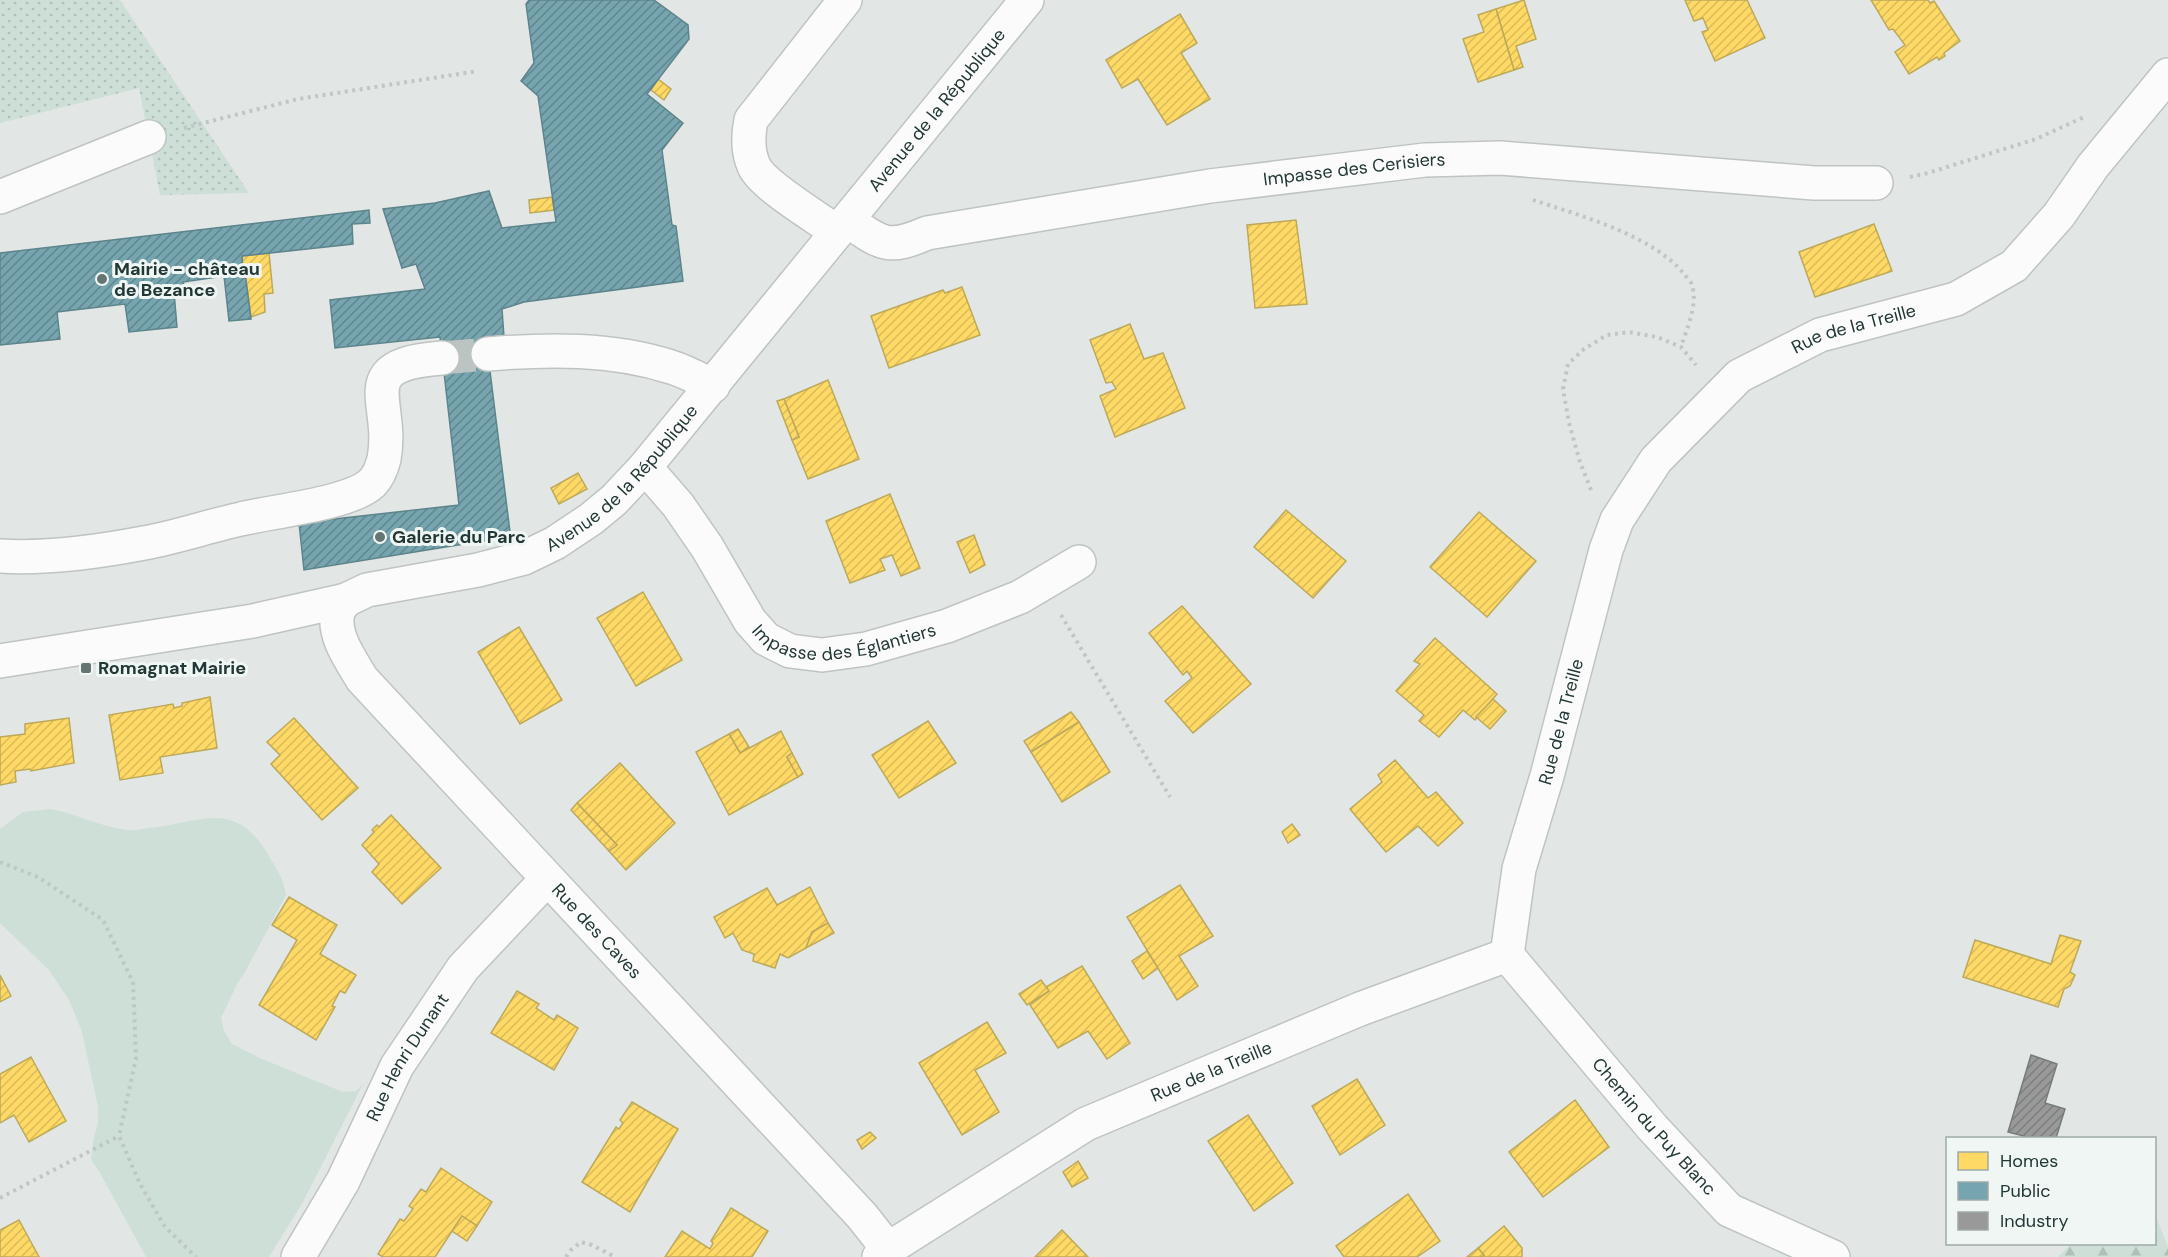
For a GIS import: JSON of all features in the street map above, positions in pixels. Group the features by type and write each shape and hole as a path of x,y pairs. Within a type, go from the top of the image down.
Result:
{"street":[{"name":"Impasse des Cerisiers","path":"845,0 751,120 748,138 754,166 764,179 842,226 894,244 927,234 1210,186 1425,160 1500,158 1814,183 1876,183"},
{"name":"Avenue de la République","path":"0,661 254,621 346,600 367,590 478,570 524,558 555,543 591,519 614,500 645,467 1027,0"},
{"name":"Rue de la Treille","path":"883,1253 1086,1124 1360,1009 1507,955 1519,869 1547,776 1606,550 1617,520 1656,460 1739,376 1820,335 1956,299 2014,266 2059,215 2093,166 2168,75"},
{"path":"0,197 149,137"},
{"path":"488,354 603,352 673,367 713,386"},
{"path":"0,556 28,558 146,543 242,518 314,505 350,495 372,483 382,467 387,444 381,396 383,381 391,370 403,364 442,358"},
{"name":"Impasse des Églantiers","path":"645,467 678,505 707,547 750,621 766,639 790,651 822,655 866,649 947,626 1020,597 1079,562"},
{"name":"Rue des Caves","path":"346,600 338,612 338,629 345,651 362,679 862,1216 883,1253"},
{"name":"Rue Henri Dunant","path":"298,1257 343,1181 397,1066 463,968 547,879"},
{"name":"Chemin du Puy Blanc","path":"1507,955 1652,1127 1729,1210 1833,1257"}],"path":[{"path":"149,137 298,99 478,71"},
{"path":"1876,183 1928,173 2036,139 2089,114"},
{"path":"1500,158 1501,180 1516,195 1566,211 1644,242 1678,266 1692,284 1693,308 1681,347"},
{"path":"1617,520 1588,487 1580,462 1569,423 1563,389 1568,364 1584,349 1607,335 1629,332 1658,337 1681,347 1721,394"},
{"path":"1044,583 1066,624 1170,797"},
{"path":"0,862 38,877 103,920 133,982 136,1058 119,1136 140,1184 165,1227 196,1257"},
{"path":"0,1198 119,1136"},
{"path":"566,1257 581,1242 615,1257"}],"green space":[{"path":"0,0 120,0 249,193 160,195 139,88 0,123"},
{"path":"51,809 130,830 200,819 229,820 242,825 255,836 279,873 286,895 221,1018 224,1031 232,1044 262,1059 343,1092 356,1091 363,1084 303,1202 269,1257 146,1257 91,1160 98,1123 98,1107 82,1032 69,1000 49,970 0,923 0,829 23,812"},
{"path":"2156,1217 2168,1247 2168,1257 2058,1257 2070,1245 2156,1245"}],"building: Homes":[{"path":"1524,0 1536,39 1516,46 1523,67 1514,70 1496,9"},
{"path":"1685,0 1747,0 1765,38 1715,61 1702,32 1708,30 1703,18 1694,21"},
{"path":"1871,0 1928,0 1930,3 1934,1 1960,41 1944,53 1945,56 1939,60 1937,57 1909,74 1895,52 1905,45 1893,29 1889,30"},
{"path":"1496,9 1514,70 1478,82 1463,39 1484,32 1478,15"},
{"path":"1180,14 1197,43 1181,53 1210,99 1167,125 1138,79 1122,88 1106,60"},
{"path":"658,79 671,89 664,100 651,90"},
{"path":"552,197 554,210 530,213 529,200"},
{"path":"1296,220 1307,304 1255,308 1247,225"},
{"path":"1874,224 1892,271 1815,297 1799,252"},
{"path":"269,253 273,293 264,294 265,312 251,317 242,256"},
{"path":"962,287 980,335 889,368 871,316 943,290 945,293"},
{"path":"1130,324 1144,359 1163,353 1185,408 1115,437 1100,396 1116,389 1112,382 1106,383 1090,340"},
{"path":"828,380 859,459 808,479 792,440 799,437 784,399"},
{"path":"784,399 799,437 792,440 777,401"},
{"path":"578,473 587,489 559,504 551,488"},
{"path":"890,494 920,568 901,576 892,555 880,559 885,570 850,583 826,521"},
{"path":"1286,510 1346,561 1313,598 1254,547"},
{"path":"1479,512 1536,561 1487,617 1430,567"},
{"path":"974,535 985,565 970,573 957,542"},
{"path":"643,592 682,660 636,686 597,618"},
{"path":"1182,606 1251,684 1193,733 1165,701 1192,678 1187,671 1183,675 1149,633"},
{"path":"519,627 562,700 520,724 478,652"},
{"path":"1435,638 1497,694 1475,720 1463,710 1439,737 1419,721 1424,715 1396,691 1420,664 1414,661"},
{"path":"210,697 217,748 160,757 163,773 120,780 109,715 173,704 174,708 182,706 182,703"},
{"path":"1493,699 1506,711 1490,729 1476,717"},
{"path":"1071,712 1079,722 1031,752 1024,741"},
{"path":"69,718 74,763 31,771 30,769 15,771 16,782 0,785 0,737 25,734 25,724"},
{"path":"294,718 358,788 322,820 271,764 280,755 267,742"},
{"path":"928,721 956,763 899,798 872,755"},
{"path":"1079,722 1110,772 1062,802 1031,752"},
{"path":"738,729 749,747 740,753 729,734"},
{"path":"781,731 792,753 787,757 798,777 729,815 696,752 729,734 740,753"},
{"path":"792,753 803,774 798,777 787,757"},
{"path":"1395,760 1428,798 1436,792 1463,823 1438,846 1418,826 1386,852 1350,809 1382,782 1378,775"},
{"path":"620,763 675,823 626,870 609,851 617,845 577,803"},
{"path":"577,803 617,845 609,851 571,810"},
{"path":"391,815 441,868 402,904 372,872 379,864 362,845 374,832 372,830 377,825 379,827"},
{"path":"1292,824 1300,835 1288,843 1282,832"},
{"path":"1180,885 1213,936 1179,956 1198,986 1177,1000 1127,917"},
{"path":"810,887 828,923 812,932 806,948 788,958 780,954 775,968 753,961 754,954 742,950 733,933 725,938 714,917 767,888 777,905"},
{"path":"289,897 337,925 320,954 356,975 345,993 340,991 332,1006 335,1007 316,1040 259,1005 297,940 272,925"},
{"path":"828,923 834,933 806,948 812,932"},
{"path":"2060,935 2081,941 2070,972 2075,975 2070,986 2064,989 2058,1007 1963,977 1975,940 2051,964"},
{"path":"1147,951 1158,968 1143,979 1132,961"},
{"path":"1082,966 1130,1043 1107,1059 1088,1031 1058,1048 1030,1005 1049,991 1046,987"},
{"path":"0,975 11,996 0,1002"},
{"path":"1041,980 1049,991 1027,1005 1019,994"},
{"path":"517,991 539,1004 536,1008 554,1020 557,1015 578,1028 554,1070 491,1033"},
{"path":"987,1022 1006,1053 975,1070 999,1112 962,1135 919,1063"},
{"path":"31,1057 66,1121 29,1142 14,1115 0,1123 0,1074"},
{"path":"1357,1079 1385,1125 1340,1155 1312,1106"},
{"path":"1575,1100 1609,1147 1543,1197 1509,1152"},
{"path":"632,1102 678,1129 630,1212 582,1182 616,1127 619,1129 623,1123 620,1120"},
{"path":"1248,1115 1293,1183 1254,1211 1208,1141"},
{"path":"870,1132 876,1138 862,1149 857,1140"},
{"path":"1078,1161 1088,1178 1072,1187 1063,1172"},
{"path":"441,1168 492,1202 477,1226 462,1216 435,1257 383,1257 378,1254 400,1219 404,1221 413,1209 409,1206 421,1189 426,1192"},
{"path":"1408,1194 1440,1241 1417,1257 1344,1257 1336,1246"},
{"path":"731,1208 768,1231 752,1257 665,1257 682,1231 710,1249 713,1243 711,1241"},
{"path":"462,1216 477,1226 467,1241 452,1231"},
{"path":"19,1220 39,1257 0,1257 0,1230"},
{"path":"1504,1226 1522,1248 1522,1257 1481,1257 1484,1255 1478,1248"},
{"path":"1062,1230 1088,1257 1035,1257"},
{"path":"1478,1248 1484,1255 1467,1257"}],"building: Public":[{"path":"529,0 654,0 688,25 689,39 647,94 683,123 662,150 672,225 676,226 683,281 524,302 502,309 504,337 486,339 510,532 495,539 304,570 299,523 459,505 440,337 335,348 330,300 425,289 416,264 402,268 383,209 435,203 489,191 502,228 556,222 538,96 521,81 534,63 526,4"},
{"name":"Mairie - château de Bezance","path":"369,210 370,223 352,224 353,244 242,256 251,319 229,321 224,276 183,282 186,291 175,294 174,292 177,327 129,332 125,304 57,312 60,339 0,345 0,253"}],"building: Industry":[{"path":"2031,1055 2057,1064 2045,1103 2065,1109 2056,1137 2027,1137 2008,1132"}],"tunnel":[{"path":"442,358 488,354"}],"place":[{"name":"Mairie - château de Bezance","path":"102,279"},
{"name":"Galerie du Parc","path":"380,537"},
{"name":"Romagnat Mairie","path":"86,668"}]}
